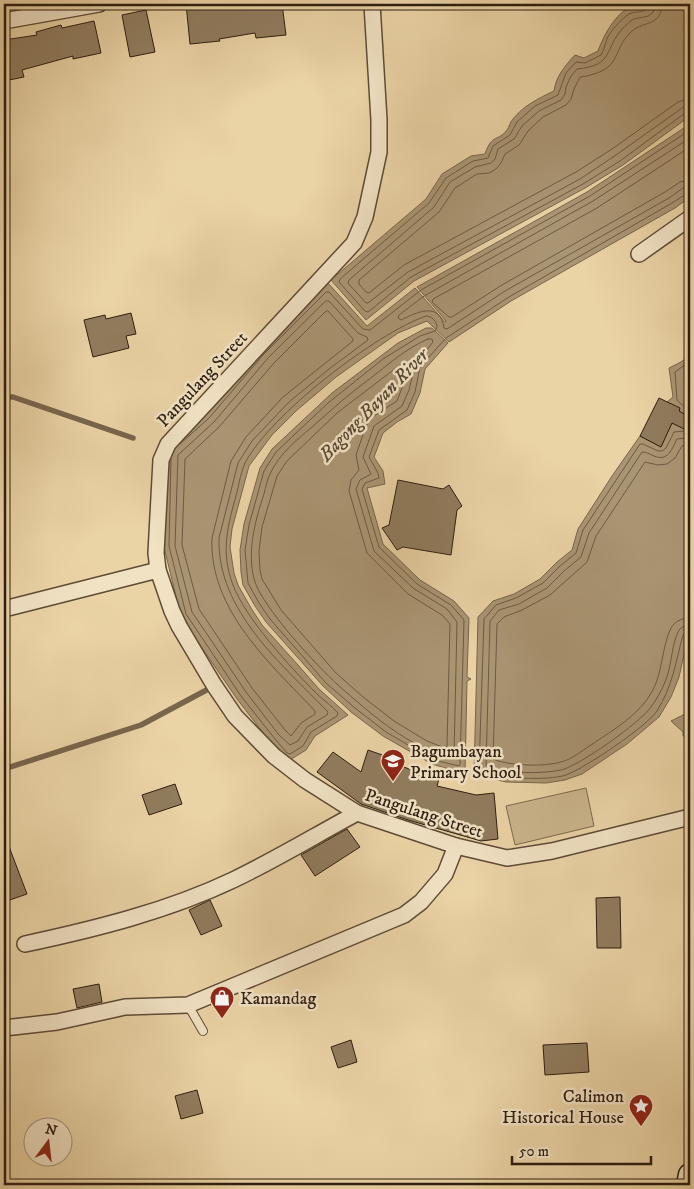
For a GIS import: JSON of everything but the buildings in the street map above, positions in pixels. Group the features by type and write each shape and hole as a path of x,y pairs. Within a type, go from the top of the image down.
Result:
{"main road":[{"path":"688,1185 690,1175"}],"street":[{"path":"4,21 99,4"},
{"name":"Pangulang Street","path":"372,4 379,120 379,152 365,217 354,243 168,444 161,460 156,553 158,570 179,626 214,686 235,716 274,756 305,780 357,812 456,846 507,858 552,851 690,817"},
{"path":"639,254 690,218"},
{"path":"4,609 158,570"},
{"path":"25,944 81,932 123,920 197,894 232,880 357,812"},
{"path":"4,1028 57,1022 125,1007 188,1005 404,915 421,902 445,874 456,846"}],"lane":[{"path":"188,1005 203,1030"}],"shaded area":[{"path":"586,788 594,826 515,845 506,806"}],"water":[{"path":"646,4 690,4 690,116 623,165 585,188 414,281 366,320 331,280 426,199 442,174 471,156 485,154 490,143 504,134 512,120 526,106 554,91 564,67 575,55 584,58 598,51 610,27 622,12"},
{"path":"690,124 690,197 675,208 511,301 449,342 427,321 398,333 336,377 296,411 272,435 249,466 232,529 230,547 238,585 262,625 319,689 348,715 315,736 306,750 288,761 271,743 237,699 181,617 164,547 166,449 328,283 367,326 415,288 445,322 417,287 587,192"},
{"name":"Bagong Bayan River","path":"426,328 432,328 448,343 425,369 420,393 411,414 383,433 374,457 383,471 385,484 367,488 383,544 420,580 454,601 469,618 467,677 471,679 467,681 465,774 432,764 383,736 351,712 323,686 266,622 243,585 241,572 240,550 244,524 260,468 272,449 332,393 398,343"},
{"path":"690,355 690,628 679,677 671,697 659,717 627,744 582,774 565,780 546,783 506,782 474,774 478,617 493,601 514,594 540,579 572,550 578,529 640,436 661,447 672,423 681,427 679,411 667,402 673,397 669,368"},
{"path":"690,700 690,737 683,736 683,732 671,721 685,714 688,709 687,703"}],"waterway":[{"path":"4,397 13,397 133,438"},
{"path":"4,769 141,725 214,686"}],"place":[{"name":"Bagumbayan Primary School","path":"393,782"},
{"name":"Kamandag","path":"222,1019"},
{"name":"Calimon Historical House","path":"641,1127"}]}
